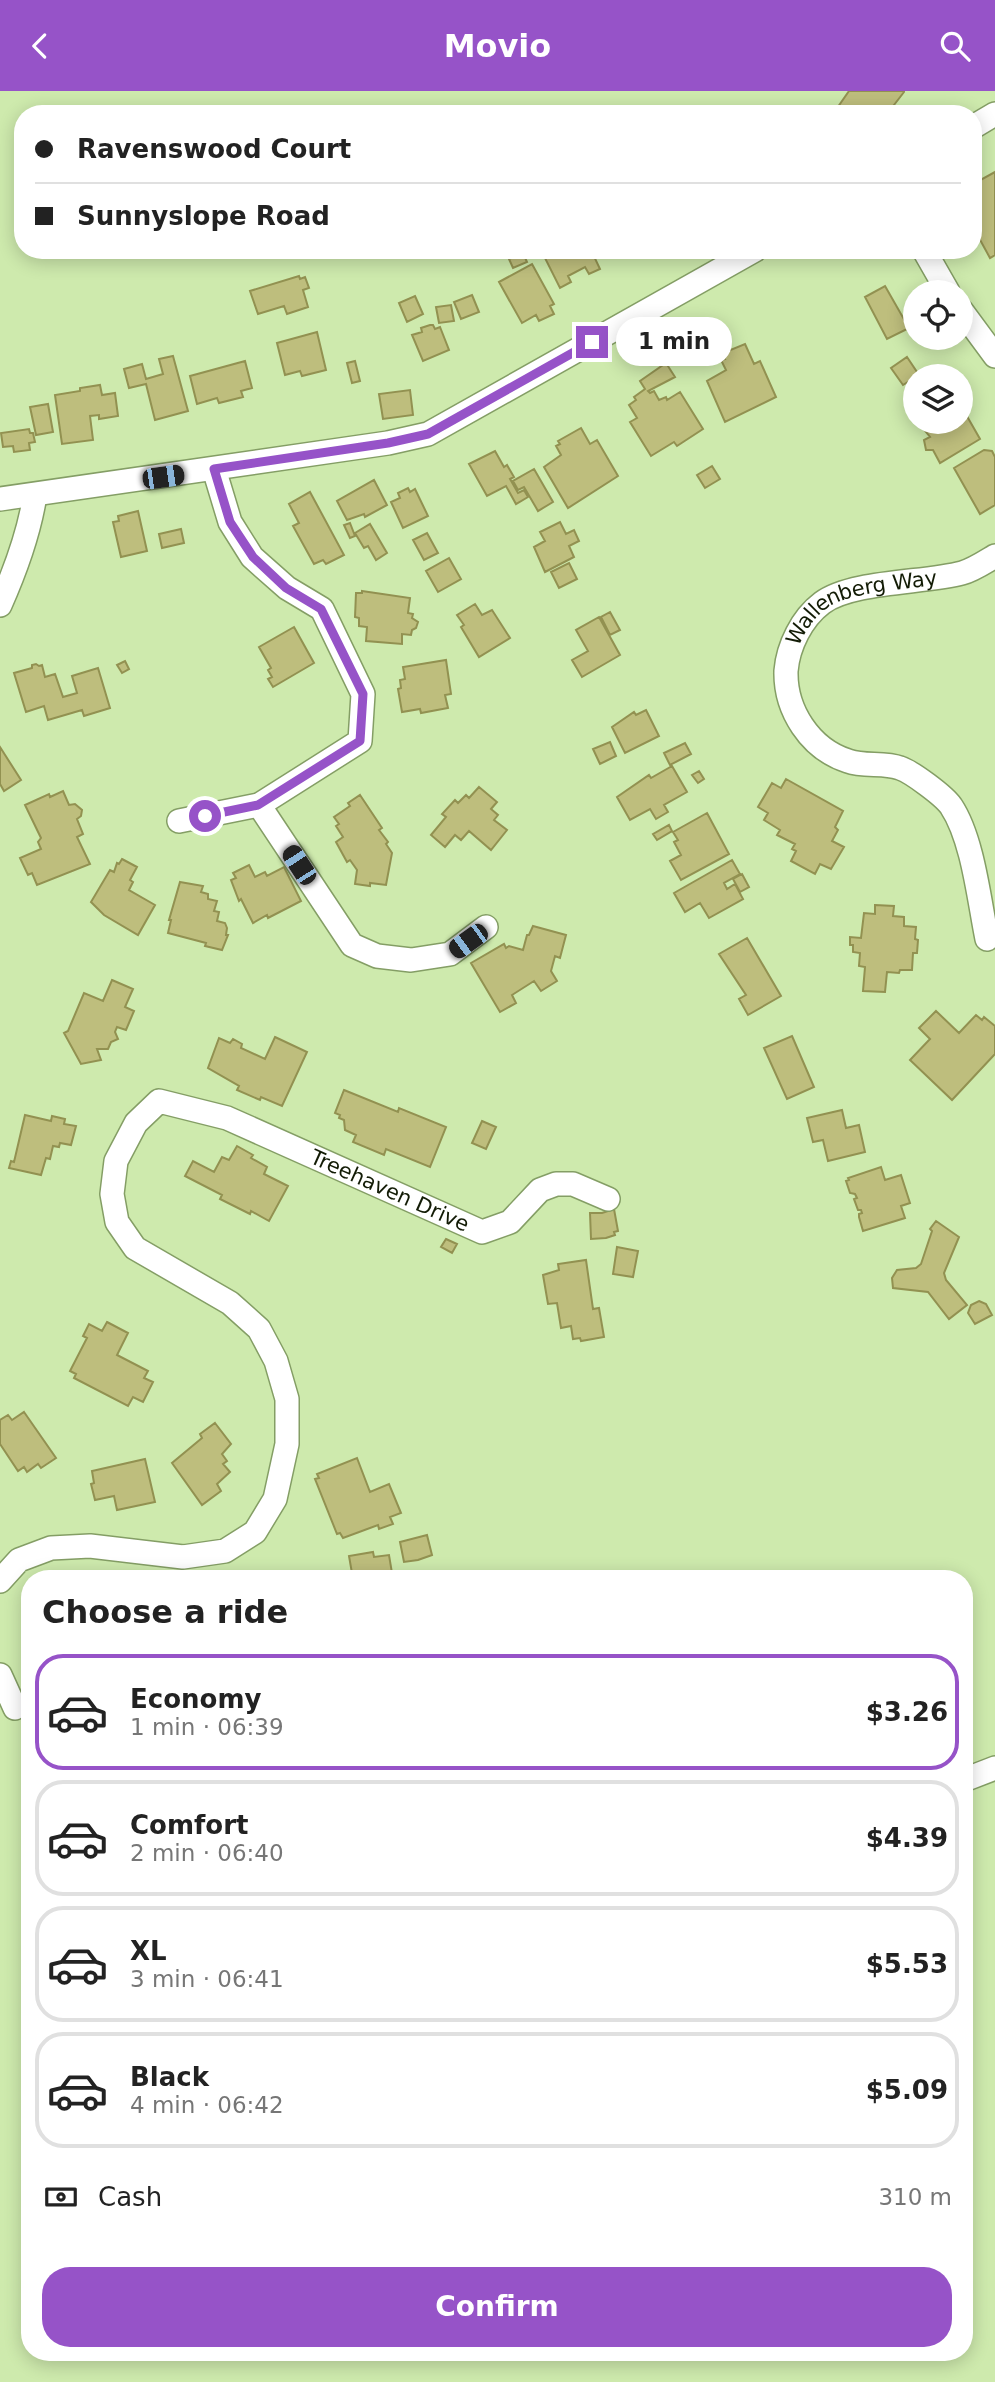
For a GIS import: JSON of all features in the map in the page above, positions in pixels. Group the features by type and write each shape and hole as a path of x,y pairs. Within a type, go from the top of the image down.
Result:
{"street":[{"path":"0,499 388,443 428,434 739,259"},
{"path":"929,259 941,280"},
{"path":"973,326 995,356"},
{"path":"179,821 258,805 360,741 363,694 321,609 286,588 253,557 230,522 214,469"},
{"path":"0,605 18,563 32,518 35,495"},
{"name":"Wallenberg Way","path":"987,939 966,837 950,805 900,768 848,761 832,754 803,728 788,699 786,683 789,654 794,642 808,616 823,602 844,592 964,573 995,556"},
{"path":"258,805 352,945 377,956 411,960 450,954 486,927"},
{"name":"Treehaven Drive","path":"0,1581 19,1560 51,1548 90,1546 183,1557 225,1551 255,1532 275,1499 287,1444 287,1399 276,1361 260,1329 230,1303 135,1248 117,1222 112,1194 116,1161 136,1123 159,1101 227,1118 482,1232 510,1223 540,1190 556,1184 573,1184 608,1199"},
{"path":"0,1675 15,1711"},
{"path":"973,1777 995,1768"}],"building":[{"path":"849,91 904,91 894,105 839,105"},
{"path":"995,172 995,255 990,258 982,243 982,179"},
{"path":"509,259 526,259 527,262 513,268"},
{"path":"546,259 595,259 600,269 589,274 585,267 568,276 571,282 560,288"},
{"path":"532,264 554,304 550,306 554,314 539,321 536,315 522,323 499,282"},
{"path":"299,276 300,279 305,277 309,288 303,290 308,307 287,314 284,306 258,314 250,291"},
{"path":"885,286 903,318 903,331 887,339 865,297"},
{"path":"472,295 479,312 461,319 454,302"},
{"path":"415,296 423,314 407,322 399,303"},
{"path":"451,305 454,321 439,323 436,307"},
{"path":"430,325 435,329 440,327 449,350 423,361 412,335 422,332 421,328"},
{"path":"317,332 326,370 302,376 300,371 285,375 277,343"},
{"path":"745,344 754,364 760,361 776,397 725,422 707,381 726,370 721,360 725,359 723,353"},
{"path":"173,356 188,411 155,420 146,384 129,388 124,369 142,364 146,379 163,374 159,359"},
{"path":"907,357 912,364 903,364 903,385 891,368"},
{"path":"245,361 252,388 241,391 243,397 219,403 217,398 197,404 190,376"},
{"path":"355,361 360,381 352,383 347,363"},
{"path":"666,363 675,377 648,391 654,391 659,400 666,397 667,400 680,392 703,429 677,446 674,442 651,456 630,422 637,418 629,405 636,400 634,397 645,389 640,381"},
{"path":"100,385 102,395 115,393 118,416 99,419 99,415 90,416 93,440 62,444 55,395"},
{"path":"410,390 413,415 383,419 379,394"},
{"path":"48,404 53,432 36,435 30,407"},
{"path":"973,427 980,439 940,463 933,450 926,450 924,440 930,437 928,434 973,434"},
{"path":"581,428 590,444 597,440 618,476 568,508 544,467 561,455 556,446 560,444 558,441"},
{"path":"29,429 35,442 29,443 30,450 14,452 13,446 3,447 1,433"},
{"path":"984,450 992,451 995,457 995,505 980,514 954,468"},
{"path":"495,451 504,467 507,465 514,477 510,479 518,493 524,490 528,497 516,504 506,486 487,496 469,464"},
{"path":"712,466 720,479 705,488 697,475"},
{"path":"534,469 553,502 538,511 524,487 518,490 513,481"},
{"path":"374,480 387,505 365,517 364,514 347,520 337,501"},
{"path":"408,488 410,492 415,489 428,516 403,528 391,502 400,498 398,493"},
{"path":"310,492 344,555 326,564 323,560 314,564 293,526 299,523 289,504"},
{"path":"138,511 147,551 121,557 113,522 119,521 118,516"},
{"path":"560,522 566,534 574,530 579,541 569,546 574,557 545,572 534,547 545,541 540,532"},
{"path":"350,523 355,536 350,538 344,525"},
{"path":"370,524 387,553 376,560 368,546 364,548 355,533"},
{"path":"181,529 184,543 162,548 159,534"},
{"path":"427,533 438,553 424,560 413,540"},
{"path":"449,558 461,579 438,592 426,571"},
{"path":"569,563 577,579 559,588 551,572"},
{"path":"362,591 410,598 408,613 413,614 412,618 418,622 411,635 402,634 402,644 366,641 367,627 359,626 359,618 355,617 356,593"},
{"path":"475,604 482,615 492,610 510,638 479,657 457,615"},
{"path":"610,612 620,630 610,635 601,617"},
{"path":"599,617 620,655 582,677 572,660 588,651 576,630"},
{"path":"294,627 314,663 273,687 268,679 272,677 268,670 271,668 259,647"},
{"path":"446,660 451,694 445,695 448,708 421,713 420,709 402,712 398,689 401,688 400,680 405,679 403,667"},
{"path":"125,661 129,669 122,673 117,665"},
{"path":"32,665 42,665 45,677 55,674 63,697 77,693 72,676 98,668 110,708 84,716 82,710 48,720 44,706 26,712 14,673 32,668"},
{"path":"646,710 659,736 625,753 612,727 634,712 636,715"},
{"path":"610,742 616,756 600,764 593,749"},
{"path":"685,743 691,754 670,765 664,753"},
{"path":"0,747 21,780 4,791 0,784"},
{"path":"672,766 687,792 664,805 668,812 656,819 650,809 630,820 617,797 649,775 651,778"},
{"path":"699,771 704,779 698,783 692,775"},
{"path":"786,779 843,811 832,841 844,847 831,869 820,864 815,874 791,861 796,851 792,849 795,844 777,835 780,830 764,820 768,813 758,807 772,783 781,788"},
{"path":"479,787 497,802 491,809 498,815 494,820 507,830 491,850 469,831 461,840 455,835 445,847 431,835 446,817 442,814 455,800 458,803 466,795 469,798"},
{"path":"63,791 69,805 75,804 82,810 77,819 83,834 77,837 90,864 37,885 32,873 28,875 20,858 41,849 38,842 41,838 25,805"},
{"path":"360,795 382,828 379,830 392,853 386,885 355,884 357,870 350,860 347,862 336,842 343,837 334,817"},
{"path":"707,813 729,854 681,880 670,861 681,855 674,842 678,840 673,832"},
{"path":"669,825 672,831 657,840 653,834"},
{"path":"122,859 137,867 130,880 133,882 129,890 155,905 138,935 104,915 91,902 110,870 114,872 117,863"},
{"path":"732,860 740,874 724,883 727,889 735,884 743,899 709,918 700,903 685,912 674,893"},
{"path":"249,865 255,877 265,872 267,876 284,867 301,901 253,923 241,899 239,901 231,880 236,878 233,873"},
{"path":"742,874 749,887 740,892 733,879"},
{"path":"180,882 203,886 201,892 208,894 208,899 217,901 214,911 219,912 217,921 225,923 228,935 222,950 168,933"},
{"path":"875,905 894,906 893,916 904,917 904,926 916,927 915,939 918,940 917,953 913,953 912,970 887,972 885,992 863,991 865,967 859,966 860,953 853,952 853,945 850,945 850,937 861,938 864,913 875,914"},
{"path":"533,926 566,935 560,958 555,956 551,971 557,981 541,991 534,981 512,995 516,1003 500,1012 471,963 504,944 506,948 509,946 523,950"},
{"path":"747,938 781,996 748,1015 739,999 746,995 719,954"},
{"path":"112,980 133,989 125,1007 134,1011 126,1030 117,1027 115,1032 118,1039 111,1042 108,1049 97,1049 101,1060 81,1064 64,1033 68,1031 84,993 103,1001"},
{"path":"936,1011 959,1033 976,1015 982,1020 984,1017 995,1026 995,1054 952,1100 910,1060 930,1039 919,1028"},
{"path":"792,1036 814,1087 787,1099 764,1048"},
{"path":"275,1037 307,1052 282,1106 237,1090 239,1086 208,1068 219,1038 230,1043 233,1039 242,1044 241,1048 265,1059"},
{"path":"344,1090 398,1112 399,1108 446,1127 430,1167 386,1149 384,1155 353,1142 356,1135 345,1130 344,1120 335,1113"},
{"path":"842,1110 846,1128 859,1125 865,1152 828,1161 823,1140 813,1142 807,1118"},
{"path":"25,1115 51,1121 52,1116 65,1119 64,1124 76,1126 71,1145 60,1143 59,1147 53,1146 50,1159 46,1158 41,1175 9,1168 11,1161 14,1162"},
{"path":"482,1121 496,1127 486,1149 472,1143"},
{"path":"237,1146 267,1167 264,1174 288,1186 269,1221 220,1199 222,1195 185,1176 193,1161 214,1172 222,1157 229,1160"},
{"path":"881,1167 885,1180 901,1175 910,1203 901,1206 905,1218 863,1231 859,1217 862,1213 854,1199 857,1198 850,1193 846,1181"},
{"path":"614,1209 618,1231 614,1232 615,1235 591,1239 590,1213"},
{"path":"936,1221 959,1237 944,1273 946,1280 967,1305 949,1319 928,1292 893,1288 892,1278 897,1270 916,1268 921,1264 932,1231 930,1229"},
{"path":"446,1239 457,1244 452,1253 441,1247"},
{"path":"617,1247 638,1251 633,1277 613,1274"},
{"path":"586,1260 593,1309 599,1308 604,1337 581,1341 580,1338 573,1339 571,1326 561,1328 557,1303 548,1304 543,1275 559,1270 558,1264"},
{"path":"979,1301 986,1304 992,1315 975,1324 968,1313 971,1305"},
{"path":"107,1322 128,1333 117,1355 148,1371 144,1378 153,1382 143,1402 133,1397 128,1406 74,1378 76,1374 70,1371 87,1338 83,1336 89,1324 102,1331"},
{"path":"24,1412 56,1458 41,1468 38,1464 27,1472 24,1467 18,1471 0,1444 0,1420 8,1415 12,1420"},
{"path":"215,1423 231,1444 222,1454 227,1461 223,1464 230,1472 217,1484 221,1491 202,1505 172,1463 202,1438 200,1434"},
{"path":"357,1458 370,1492 389,1484 401,1513 390,1517 393,1524 379,1529 378,1525 343,1538 340,1533 337,1534 315,1479 319,1478 317,1474"},
{"path":"145,1459 155,1502 117,1510 114,1496 95,1500 91,1484 94,1483 92,1471"},
{"path":"427,1535 432,1555 404,1562 400,1542"},
{"path":"373,1552 374,1557 389,1555 392,1570 351,1570 349,1556"}],"route":[{"path":"205,816 258,805 360,741 363,694 321,609 286,588 253,557 230,522 214,469 388,443 428,434 592,342"}]}
